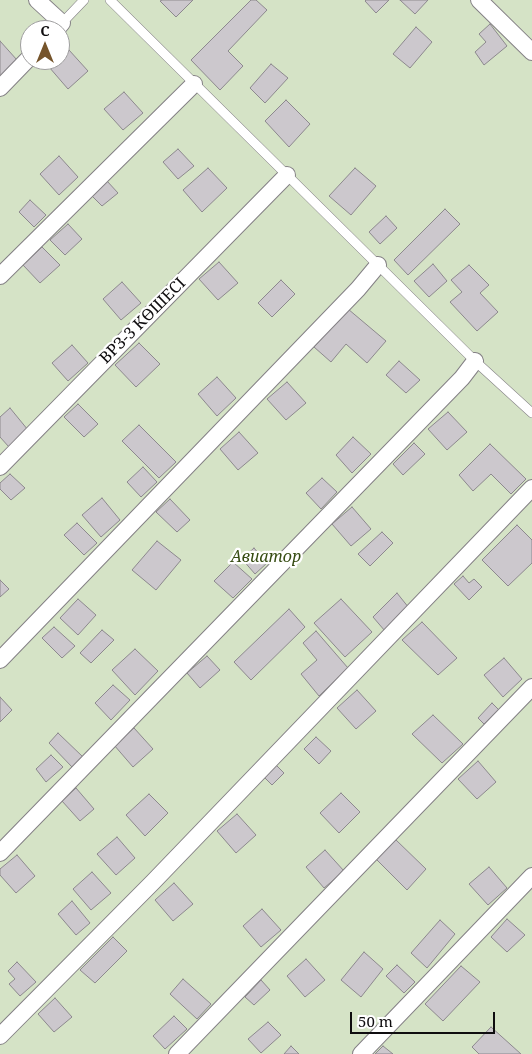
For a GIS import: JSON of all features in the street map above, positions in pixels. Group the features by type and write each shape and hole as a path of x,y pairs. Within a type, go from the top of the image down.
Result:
{"street":[{"path":"38,0 54,20"},
{"path":"479,0 532,52"},
{"path":"0,88 20,67"},
{"path":"0,276 194,84"},
{"name":"ВРЗ-3 КӨШЕСІ","path":"0,467 287,176"},
{"path":"0,660 378,266"},
{"path":"0,853 462,378 475,361"},
{"path":"0,1036 153,882 532,488"},
{"path":"177,1054 532,687"},
{"path":"361,1054 532,876"}],"lane":[{"path":"65,20 84,0"},
{"path":"110,0 475,361 532,413"}],"green space":[{"name":"Авиатор","path":"0,0 532,0 532,1054 0,1054"}],"building":[{"path":"193,0 176,17 160,1"},
{"path":"251,0 256,0 267,10 228,51 243,66 220,90 191,60"},
{"path":"366,0 389,0 376,13"},
{"path":"400,0 428,0 415,14"},
{"path":"490,24 507,46 484,65 475,52 486,42 479,34"},
{"path":"416,27 432,42 410,68 393,54"},
{"path":"0,41 17,60 0,76"},
{"path":"70,51 88,71 68,89 52,70 70,70"},
{"path":"271,64 288,78 265,103 250,88"},
{"path":"124,92 143,113 123,130 104,109"},
{"path":"286,100 310,124 289,147 265,121"},
{"path":"178,149 194,166 178,179 163,162"},
{"path":"59,156 78,177 59,195 40,174"},
{"path":"208,168 227,188 202,212 183,190"},
{"path":"355,168 376,186 351,215 329,196"},
{"path":"107,181 118,193 102,206 91,195"},
{"path":"30,200 46,215 34,227 19,212"},
{"path":"445,209 460,224 408,275 394,260"},
{"path":"386,216 397,228 380,244 369,232"},
{"path":"68,224 82,239 65,255 50,240"},
{"path":"42,247 60,265 40,283 23,265"},
{"path":"219,262 238,283 218,300 199,279"},
{"path":"433,264 447,281 429,297 414,281"},
{"path":"469,265 489,285 480,293 498,312 477,331 450,302 462,292 451,280"},
{"path":"281,280 295,294 272,317 258,303"},
{"path":"122,282 141,303 121,320 103,299"},
{"path":"348,309 386,341 367,363 346,344 331,362 314,347"},
{"path":"139,343 160,364 136,387 115,365"},
{"path":"72,345 88,363 68,381 52,363"},
{"path":"399,361 420,380 406,393 386,375"},
{"path":"217,377 236,398 217,416 198,394"},
{"path":"287,382 306,403 286,420 267,399"},
{"path":"78,404 98,424 84,437 64,417"},
{"path":"10,408 28,430 9,447 0,437 0,417"},
{"path":"448,412 467,432 447,450 428,429"},
{"path":"139,425 176,462 159,478 122,441"},
{"path":"239,432 258,453 238,470 220,449"},
{"path":"353,437 371,454 352,473 336,455"},
{"path":"414,443 425,454 403,475 393,464"},
{"path":"490,444 526,479 511,494 491,474 473,491 459,475"},
{"path":"143,467 157,482 141,497 127,482"},
{"path":"10,474 25,488 11,500 0,489 0,483"},
{"path":"322,478 337,492 321,509 306,493"},
{"path":"102,498 120,520 101,537 82,515"},
{"path":"170,499 190,520 177,532 156,512"},
{"path":"352,507 371,529 351,546 332,524"},
{"path":"77,523 97,543 84,555 64,535"},
{"path":"517,525 532,540 532,563 508,586 482,560"},
{"path":"382,532 393,543 370,566 358,554"},
{"path":"157,541 181,560 156,590 132,570"},
{"path":"254,548 267,563 255,574 242,559"},
{"path":"233,562 252,579 233,598 214,581"},
{"path":"463,576 469,583 474,579 482,587 469,600 454,584"},
{"path":"0,580 9,589 0,597"},
{"path":"397,593 409,608 385,631 373,617"},
{"path":"78,599 96,615 78,635 60,618"},
{"path":"341,599 372,632 345,657 314,623"},
{"path":"289,609 305,627 251,680 234,662"},
{"path":"422,622 457,658 438,675 402,640"},
{"path":"54,627 75,646 62,658 42,638"},
{"path":"102,630 114,640 91,663 80,653"},
{"path":"316,631 348,668 319,696 301,674 317,660 303,643"},
{"path":"135,649 158,671 135,695 112,670"},
{"path":"207,656 220,670 200,688 187,673"},
{"path":"504,658 522,679 503,697 484,675"},
{"path":"113,685 130,700 111,720 95,703"},
{"path":"357,690 376,711 356,729 337,708"},
{"path":"0,697 12,710 0,722"},
{"path":"492,703 499,710 484,724 478,718"},
{"path":"433,715 463,744 442,763 412,734"},
{"path":"134,728 153,749 133,767 114,745"},
{"path":"58,733 83,757 72,767 49,743"},
{"path":"316,737 331,751 319,764 304,749"},
{"path":"51,755 63,767 46,782 36,769"},
{"path":"478,761 496,782 477,799 458,779"},
{"path":"275,764 284,773 272,785 263,776"},
{"path":"76,788 94,809 80,821 62,801"},
{"path":"341,793 360,812 339,833 320,813"},
{"path":"149,794 168,813 145,836 126,815"},
{"path":"237,814 256,835 236,853 217,831"},
{"path":"117,837 135,858 116,875 97,854"},
{"path":"395,839 426,869 407,890 375,858"},
{"path":"325,850 344,871 324,888 306,867"},
{"path":"17,855 35,876 16,893 0,875 0,869"},
{"path":"489,867 507,888 488,905 469,884"},
{"path":"92,872 111,893 91,910 73,889"},
{"path":"174,883 193,904 173,921 155,900"},
{"path":"72,901 90,923 76,935 58,914"},
{"path":"262,909 281,930 261,947 243,926"},
{"path":"507,919 525,935 507,952 491,937"},
{"path":"440,920 455,934 427,968 411,953"},
{"path":"113,937 127,951 95,983 80,970"},
{"path":"364,952 383,969 361,997 341,980"},
{"path":"306,959 325,980 305,997 287,976"},
{"path":"17,962 36,982 20,996 9,984 15,979 8,971"},
{"path":"397,965 415,982 404,993 386,976"},
{"path":"461,966 480,982 443,1021 425,1004"},
{"path":"183,979 211,1004 197,1019 170,994"},
{"path":"261,980 270,990 254,1005 245,997"},
{"path":"55,998 72,1017 54,1032 38,1014"},
{"path":"174,1016 187,1029 165,1049 153,1036"},
{"path":"268,1022 281,1035 261,1053 248,1039"},
{"path":"491,1027 521,1054 479,1054 472,1047"},
{"path":"291,1046 299,1054 284,1054"},
{"path":"383,1046 393,1054 375,1054"}]}
